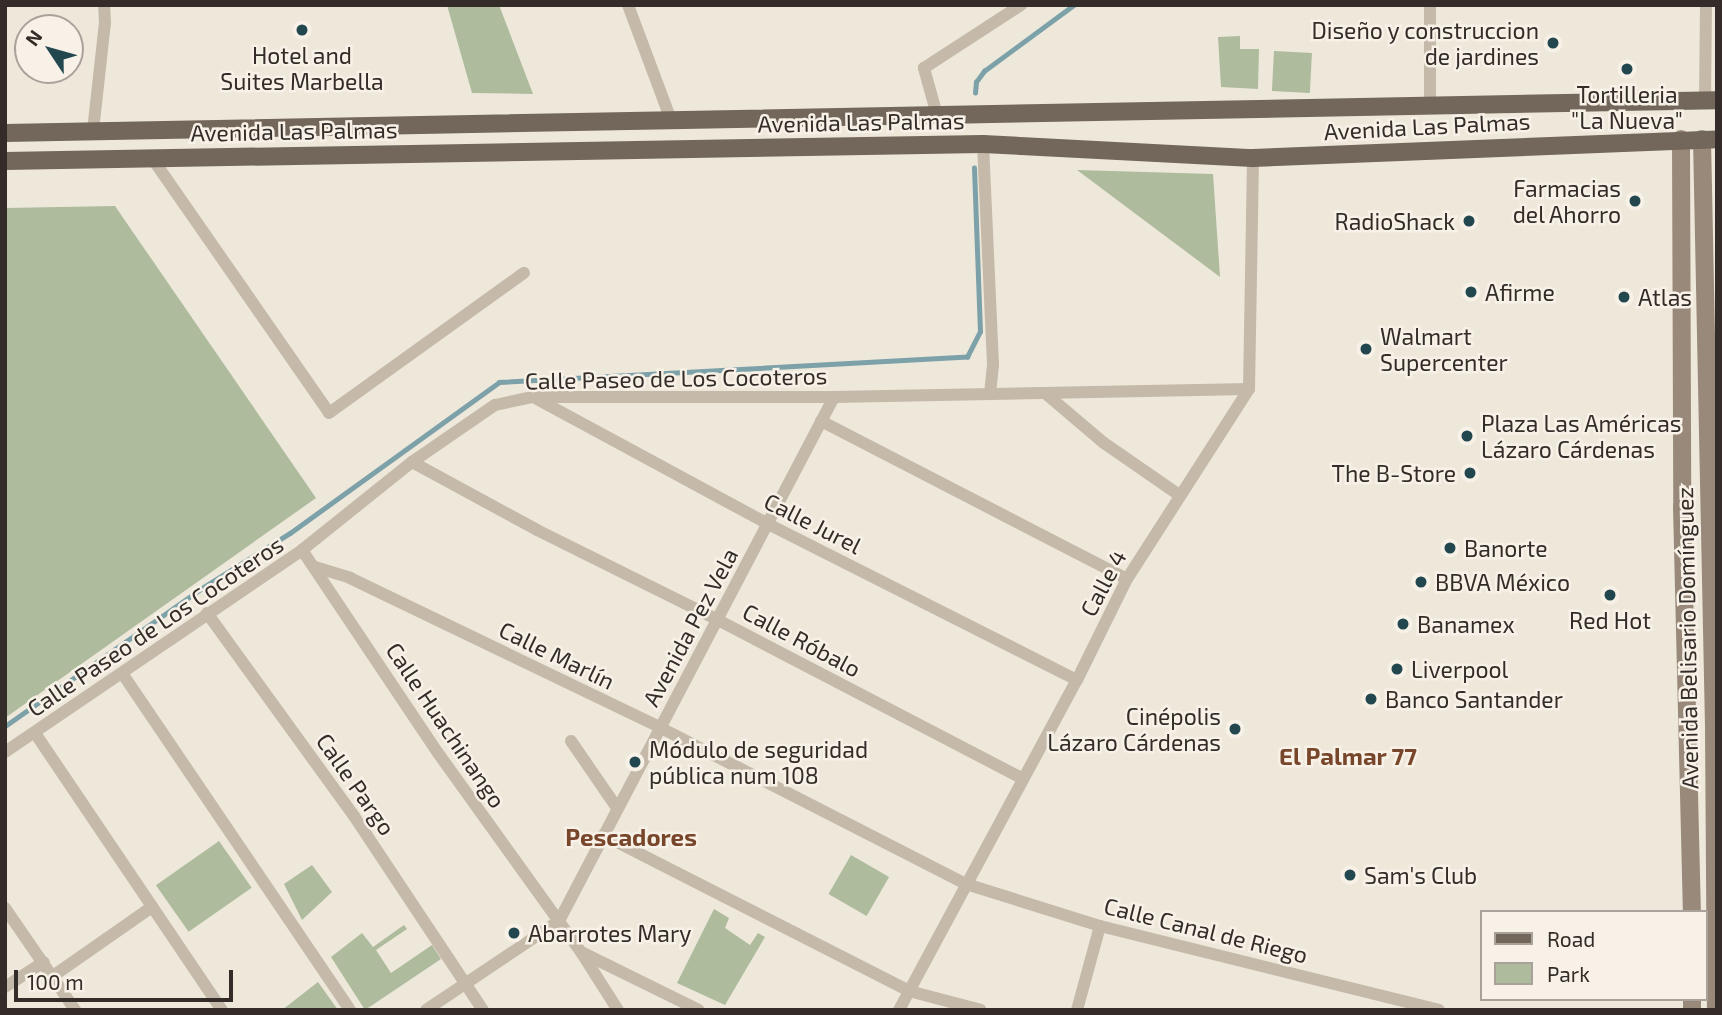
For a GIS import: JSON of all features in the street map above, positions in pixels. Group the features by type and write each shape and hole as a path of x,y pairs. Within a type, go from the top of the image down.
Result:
{"main road":[{"name":"Avenida Las Palmas","path":"5,133 1711,100"},
{"name":"Avenida Las Palmas","path":"5,161 983,144 1253,158 1709,139"}],"street":[{"path":"93,131 104,5"},
{"path":"628,5 671,120"},
{"path":"937,115 924,68 1021,5"},
{"path":"1430,5 1430,106"},
{"path":"1706,5 1711,100"},
{"name":"Avenida Belisario Domínguez","path":"1681,139 1682,507 1692,910"},
{"name":"Avenida Belisario Domínguez","path":"1709,139 1703,218 1712,382 1716,1010"},
{"path":"983,144 993,365 990,394"},
{"path":"152,158 329,413 524,273"},
{"path":"1249,389 1253,158"},
{"path":"1680,219 1703,218"},
{"path":"1683,371 1712,382"},
{"name":"Calle Paseo de Los Cocoteros","path":"5,752 302,550 412,462 495,405 534,397 834,397 1249,389"},
{"name":"Calle 4","path":"900,1010 1022,778 1077,680 1127,579 1249,389"},
{"path":"1045,393 1104,443 1179,495"},
{"name":"Calle Jurel","path":"534,397 768,524 1077,680"},
{"name":"Avenida Pez Vela","path":"426,1010 559,921 834,397"},
{"path":"821,421 1127,579"},
{"name":"Calle Róbalo","path":"412,462 537,530 718,620 1022,778"},
{"name":"Calle Huachinango","path":"302,550 438,753 581,952 618,1010"},
{"name":"Calle Marlín","path":"315,567 350,578 661,728 966,884"},
{"name":"Calle Pargo","path":"207,613 354,816 484,1010"},
{"path":"122,673 350,1010"},
{"path":"35,733 222,1010"},
{"path":"571,741 617,808"},
{"path":"603,835 909,991 981,1010"},
{"name":"Calle Canal de Riego","path":"966,884 1100,926 1416,1007 1439,1010"},
{"path":"53,976 152,907"},
{"path":"5,908 75,1010"},
{"path":"1077,1010 1100,926"},
{"path":"581,952 699,1010"},
{"path":"5,987 44,962"}],"green space":[{"path":"447,5 499,5 533,94 472,93"},
{"path":"1240,36 1240,49 1259,49 1258,89 1221,87 1218,37"},
{"path":"1274,51 1312,53 1310,93 1272,91"},
{"path":"1077,170 1213,174 1220,277"},
{"path":"115,206 316,498 5,718 5,208"},
{"path":"219,841 252,888 189,932 156,885"},
{"path":"851,855 889,877 867,916 828,894"},
{"path":"312,865 332,892 302,920 284,884"},
{"path":"714,909 729,918 725,928 750,945 758,933 765,937 725,1005 677,983"},
{"path":"404,925 407,929 376,950 391,973 432,945 441,959 365,1010 331,957 362,933 373,947"},
{"path":"318,982 338,1010 282,1010"}],"waterway":[{"path":"975,93 976,82 984,71 1074,5"},
{"path":"5,726 199,590 290,533 499,382 967,357 980,332 974,168"}],"place":[{"name":"Hotel and Suites Marbella","path":"302,30"},
{"name":"Diseño y construccion de jardines","path":"1553,43"},
{"name":"Tortilleria \"La Nueva\"","path":"1627,69"},
{"name":"Farmacias del Ahorro","path":"1635,201"},
{"name":"RadioShack","path":"1469,221"},
{"name":"Afirme","path":"1471,292"},
{"name":"Atlas","path":"1624,297"},
{"name":"Walmart Supercenter","path":"1366,349"},
{"name":"Plaza Las Américas Lázaro Cárdenas","path":"1467,436"},
{"name":"The B-Store","path":"1470,473"},
{"name":"Banorte","path":"1450,548"},
{"name":"BBVA México","path":"1421,582"},
{"name":"Red Hot","path":"1610,595"},
{"name":"Banamex","path":"1403,624"},
{"name":"Liverpool","path":"1397,669"},
{"name":"Banco Santander","path":"1371,699"},
{"name":"Cinépolis Lázaro Cárdenas","path":"1235,729"},
{"name":"Módulo de seguridad pública num 108","path":"635,762"},
{"name":"Sam's Club","path":"1350,875"},
{"name":"Abarrotes Mary","path":"514,933"}],"district":[{"name":"El Palmar 77","path":"1348,756"},
{"name":"Pescadores","path":"631,837"}]}
